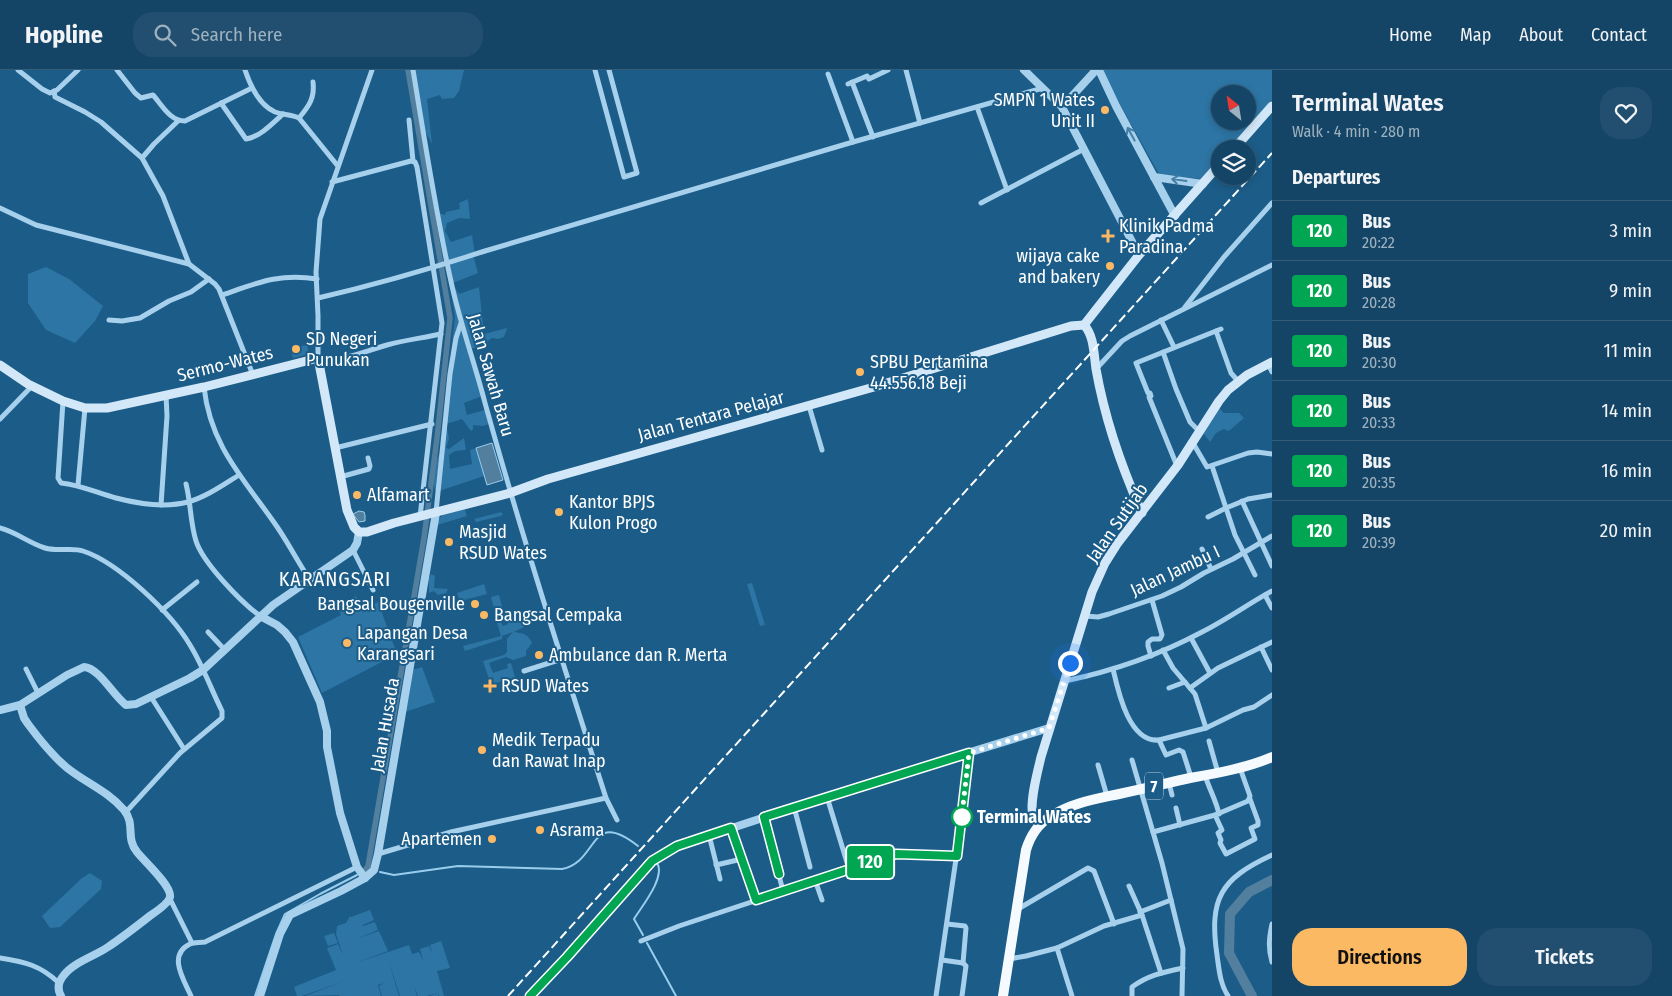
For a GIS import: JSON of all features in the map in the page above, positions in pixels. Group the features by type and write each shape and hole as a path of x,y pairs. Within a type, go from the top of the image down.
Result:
{"highway":[{"name":"7","path":"1003,996 1026,850 1029,840 1040,825 1049,818 1075,805 1169,782 1240,768 1272,757"}],"main road":[{"path":"1242,140 1272,106"},
{"path":"1142,513 1111,437 1088,329 1084,325 1139,254 1211,175"},
{"name":"Jalan Tentara Pelajar","path":"360,532 367,532 510,493 619,459 809,406 1070,326 1084,325"},
{"path":"318,358 347,510 354,528 360,532"},
{"name":"Sermo-Wates","path":"0,365 32,386 63,401 85,408 118,407 318,358"},
{"name":"Jalan Sutijab","path":"1040,825 1033,816 1032,809 1036,780 1049,728 1092,592 1105,564 1117,544 1177,467 1218,401 1238,381 1271,366"}],"street":[{"path":"18,70 50,93 57,90 78,70"},
{"path":"117,70 135,93 141,98 153,95 173,118 178,121 185,121 252,88"},
{"path":"245,70 252,88 268,107 277,113 299,118 337,165"},
{"path":"372,70 337,165 320,219 317,279 318,358 329,360 341,358 441,334"},
{"name":"Jalan Sawah Baru","path":"413,70 446,264 510,493 606,798 617,820"},
{"path":"596,70 624,177 637,173 609,70"},
{"path":"873,136 850,83 867,76 868,79 888,70"},
{"path":"906,70 920,124"},
{"path":"1024,70 1062,107 1139,254"},
{"path":"1062,107 1098,70 1175,216"},
{"path":"828,74 853,142"},
{"path":"299,118 312,101 314,93 313,82"},
{"path":"318,298 378,284 873,136 1043,88"},
{"path":"602,93 614,89"},
{"path":"54,91 55,97 101,122 142,158 163,196 189,264"},
{"path":"221,103 246,139 251,138 270,126 283,114"},
{"path":"977,107 1007,190"},
{"path":"409,120 413,161 417,168 442,323 432,424 427,515"},
{"path":"142,158 178,121"},
{"path":"981,203 1084,149"},
{"path":"332,182 413,161"},
{"path":"1154,177 1203,184"},
{"path":"1183,309 1224,256 1272,203"},
{"path":"0,208 36,225 189,264 215,284 222,295 253,375"},
{"path":"1096,369 1122,341 1272,266"},
{"path":"222,295 268,279 299,276 317,279"},
{"path":"110,320 122,321 140,318 170,301 191,292 209,279"},
{"path":"1161,320 1174,347"},
{"path":"427,515 442,438 449,374 456,338 462,322"},
{"path":"1177,467 1149,397 1151,396 1150,393 1148,393 1136,363 1219,330 1231,373 1238,381"},
{"path":"1163,352 1190,422 1200,432"},
{"path":"438,373 449,374"},
{"path":"0,419 32,386"},
{"path":"204,387 215,435 239,475 274,522 310,580"},
{"path":"161,505 166,395"},
{"path":"63,401 58,480 61,483 78,485 136,503 161,505 190,501 218,488 239,475"},
{"path":"809,406 822,450"},
{"path":"78,485 85,408"},
{"path":"334,448 432,424"},
{"path":"432,437 442,438"},
{"path":"1193,443 1207,467 1257,452 1272,454"},
{"path":"340,477 369,469 368,458"},
{"path":"1212,466 1235,535 1254,576"},
{"path":"186,484 196,542 205,558 248,607 277,625 294,642 320,702 327,731 327,747 340,813 357,867 365,878 290,915 280,934 260,996"},
{"path":"1208,517 1242,501 1272,495"},
{"path":"1242,501 1272,566"},
{"name":"Jalan Husada","path":"365,878 374,870 378,854 427,515"},
{"path":"0,528 46,548 59,551 80,550 88,553 116,569 138,586 162,610 189,644 223,714 218,722 166,766 126,813"},
{"path":"0,710 20,705 67,675 84,667 92,669 126,705 136,704 190,678 203,670 273,605 353,550 358,543 360,532"},
{"name":"Jalan Jambu I","path":"1085,616 1098,617 1152,600 1181,587 1272,536"},
{"path":"1202,549 1212,569"},
{"path":"353,550 373,590"},
{"path":"162,610 196,582"},
{"path":"1065,681 1113,669 1151,656 1191,638 1272,591"},
{"path":"1265,595 1272,608"},
{"path":"1151,656 1148,643 1152,639 1160,639 1162,635 1152,600"},
{"path":"208,632 225,650"},
{"path":"1191,638 1210,673"},
{"path":"1190,688 1210,673 1272,642"},
{"path":"1260,647 1272,670"},
{"path":"1163,650 1172,668 1190,688 1197,700 1206,728"},
{"path":"524,671 562,659"},
{"path":"26,669 38,693"},
{"path":"1113,669 1122,703 1128,716 1144,738 1153,741 1206,728 1243,710 1254,707 1272,695"},
{"path":"1170,688 1185,682"},
{"path":"151,697 184,749"},
{"path":"20,705 28,724 58,759 114,801 126,813 130,820 130,842 169,889 170,899 192,943"},
{"path":"530,996 652,861 677,846 794,807 1049,728"},
{"path":"1159,740 1166,755 1179,750 1183,752 1191,778"},
{"path":"1209,741 1218,773"},
{"path":"936,996 957,856 969,753"},
{"path":"1132,760 1183,949 1182,996"},
{"path":"1098,765 1107,797"},
{"path":"1205,775 1216,802 1217,814 1222,830 1218,833 1225,856 1255,839 1251,828 1258,825 1240,768"},
{"path":"1169,782 1172,795"},
{"path":"826,797 850,869"},
{"path":"378,854 451,832 606,798"},
{"path":"1152,832 1217,814 1234,808 1250,799"},
{"path":"794,807 810,867"},
{"path":"1176,808 1180,825"},
{"path":"764,817 783,891"},
{"path":"731,828 756,900"},
{"path":"709,835 720,879"},
{"path":"641,941 679,926 896,854 957,856"},
{"path":"1228,996 1220,978 1217,957 1213,926 1216,910 1223,891 1236,875 1272,855"},
{"path":"716,866 742,859"},
{"path":"191,996 177,960 185,947 192,943 205,942 357,867"},
{"path":"1015,911 1088,868 1094,871 1114,924"},
{"path":"814,880 822,900"},
{"path":"1129,886 1141,914 1161,973"},
{"path":"61,996 58,990 59,982 64,974 108,947 170,899"},
{"path":"1008,959 1057,948 1104,926 1141,914 1171,900"},
{"path":"947,924 964,926 966,928 963,963 966,967 962,996"},
{"path":"1272,924 1269,939 1269,952 1272,962"},
{"path":"1057,948 1072,996"},
{"path":"0,958 35,965 59,982"},
{"path":"942,960 963,963"},
{"path":"1132,996 1132,987 1146,978 1183,968"}],"shaded area":[{"path":"414,70 464,70 459,91 454,98 442,99 440,95 427,99 432,144 423,127"},
{"path":"1104,70 1272,70 1272,100 1256,118 1256,85 1211,85 1211,130 1245,130 1236,140 1211,140 1211,168 1201,179 1159,174 1104,76"},
{"path":"468,199 470,219 459,218 447,223 445,231 451,242 472,235 475,254 473,255 478,273 453,283 451,263 448,261 439,213 445,215 446,212 460,209 459,203"},
{"path":"46,267 69,279 103,306 95,321 75,343 46,330 28,303 28,274"},
{"path":"479,287 484,334 507,328 504,337 492,338 480,346 472,348 454,290 455,288 459,294"},
{"path":"451,291 482,396 464,403 467,415 485,410 489,424 483,426 473,425 471,431 462,419 446,424 449,438 446,448 449,449 464,438 466,450 455,451 449,455 450,469 472,464 470,450 476,448 484,476 436,492 433,477 441,450 455,317"},
{"path":"307,345 309,354 293,358 290,348"},
{"path":"1219,408 1224,413 1239,413 1244,418 1230,430 1224,429 1216,433 1210,442 1203,433"},
{"path":"492,443 503,480 487,485 476,448"},
{"path":"464,507 467,516 437,525 444,514"},
{"path":"359,511 364,512 365,521 359,522 353,514"},
{"path":"501,512 503,514 501,516 476,522 474,519"},
{"path":"431,574 435,576 434,588 448,589 446,593 438,595 434,591 429,593"},
{"path":"752,583 765,625 760,626 747,584"},
{"path":"484,584 487,594 460,601 457,593"},
{"path":"499,595 504,614 499,616 500,620 497,620 491,597"},
{"name":"Lapangan Desa Karangsari","path":"356,596 362,609 378,602 397,654 322,693 298,637 341,615 337,606"},
{"path":"511,619 512,622 522,620 524,627 514,632 525,634 532,643 526,651 526,656 513,660 506,657 489,663 493,673 508,668 507,664 511,663 515,677 491,685 483,661 504,655 507,652 507,639 513,632 502,636 502,639 465,651 463,646 501,636 497,623 501,622 503,626 508,624 507,620"},
{"path":"422,667 435,702 405,712 412,670"},
{"path":"90,873 102,881 101,889 60,927 50,928 42,916 82,878"},
{"path":"370,910 374,920 363,926 375,922 378,930 356,939 379,931 388,951 355,963 409,945 412,954 419,952 423,961 420,949 429,946 432,953 430,945 441,941 450,968 437,971 444,996 439,996 438,993 438,996 430,996 437,993 418,996 414,986 417,996 400,996 388,959 399,996 382,996 379,986 384,983 378,985 381,996 305,996 345,981 297,996 294,987 336,970 327,948 338,944 343,955 336,934 337,926 346,923 350,916"},
{"path":"334,933 338,943 328,946 324,936"}],"waterway":[{"path":"364,872 368,866 424,538 450,318 408,70"},
{"path":"380,872 394,875 458,866 562,869 574,864 583,857 602,834 611,832 622,836 638,846"},
{"path":"643,935 634,919 656,883 659,869 657,863"},
{"path":"255,996 276,934 285,914 357,875"},
{"path":"1252,996 1229,953 1230,914 1249,892 1272,880"},
{"path":"647,943 676,996"}],"railway":[{"path":"508,996 1272,153"}],"bus line":[{"name":"120","path":"530,996 657,856 677,846 731,828 756,900 896,854 957,856 969,753 871,782 764,817 779,874"}],"place":[{"name":"SMPN 1 Wates Unit II","path":"1105,110"},
{"name":"Klinik Padma Paradina","path":"1108,236"},
{"name":"wijaya cake and bakery","path":"1110,266"},
{"name":"SD Negeri Punukan","path":"296,349"},
{"name":"SPBU Pertamina 44.556.18 Beji","path":"860,372"},
{"name":"Alfamart","path":"357,495"},
{"name":"Kantor BPJS Kulon Progo","path":"559,512"},
{"name":"Masjid RSUD Wates","path":"449,542"},
{"name":"Bangsal Bougenville","path":"475,604"},
{"name":"Bangsal Cempaka","path":"484,615"},
{"name":"Lapangan Desa Karangsari","path":"347,643"},
{"name":"Ambulance dan R. Merta","path":"539,655"},
{"name":"RSUD Wates","path":"490,686"},
{"name":"Medik Terpadu dan Rawat Inap","path":"482,750"},
{"name":"Terminal Wates","path":"962,817"},
{"name":"Asrama","path":"540,830"},
{"name":"Apartemen","path":"492,839"}],"district":[{"name":"KARANGSARI","path":"335,579"}],"route":[{"path":"962,817 961,823 969,753 1049,728 1070,663"}]}
